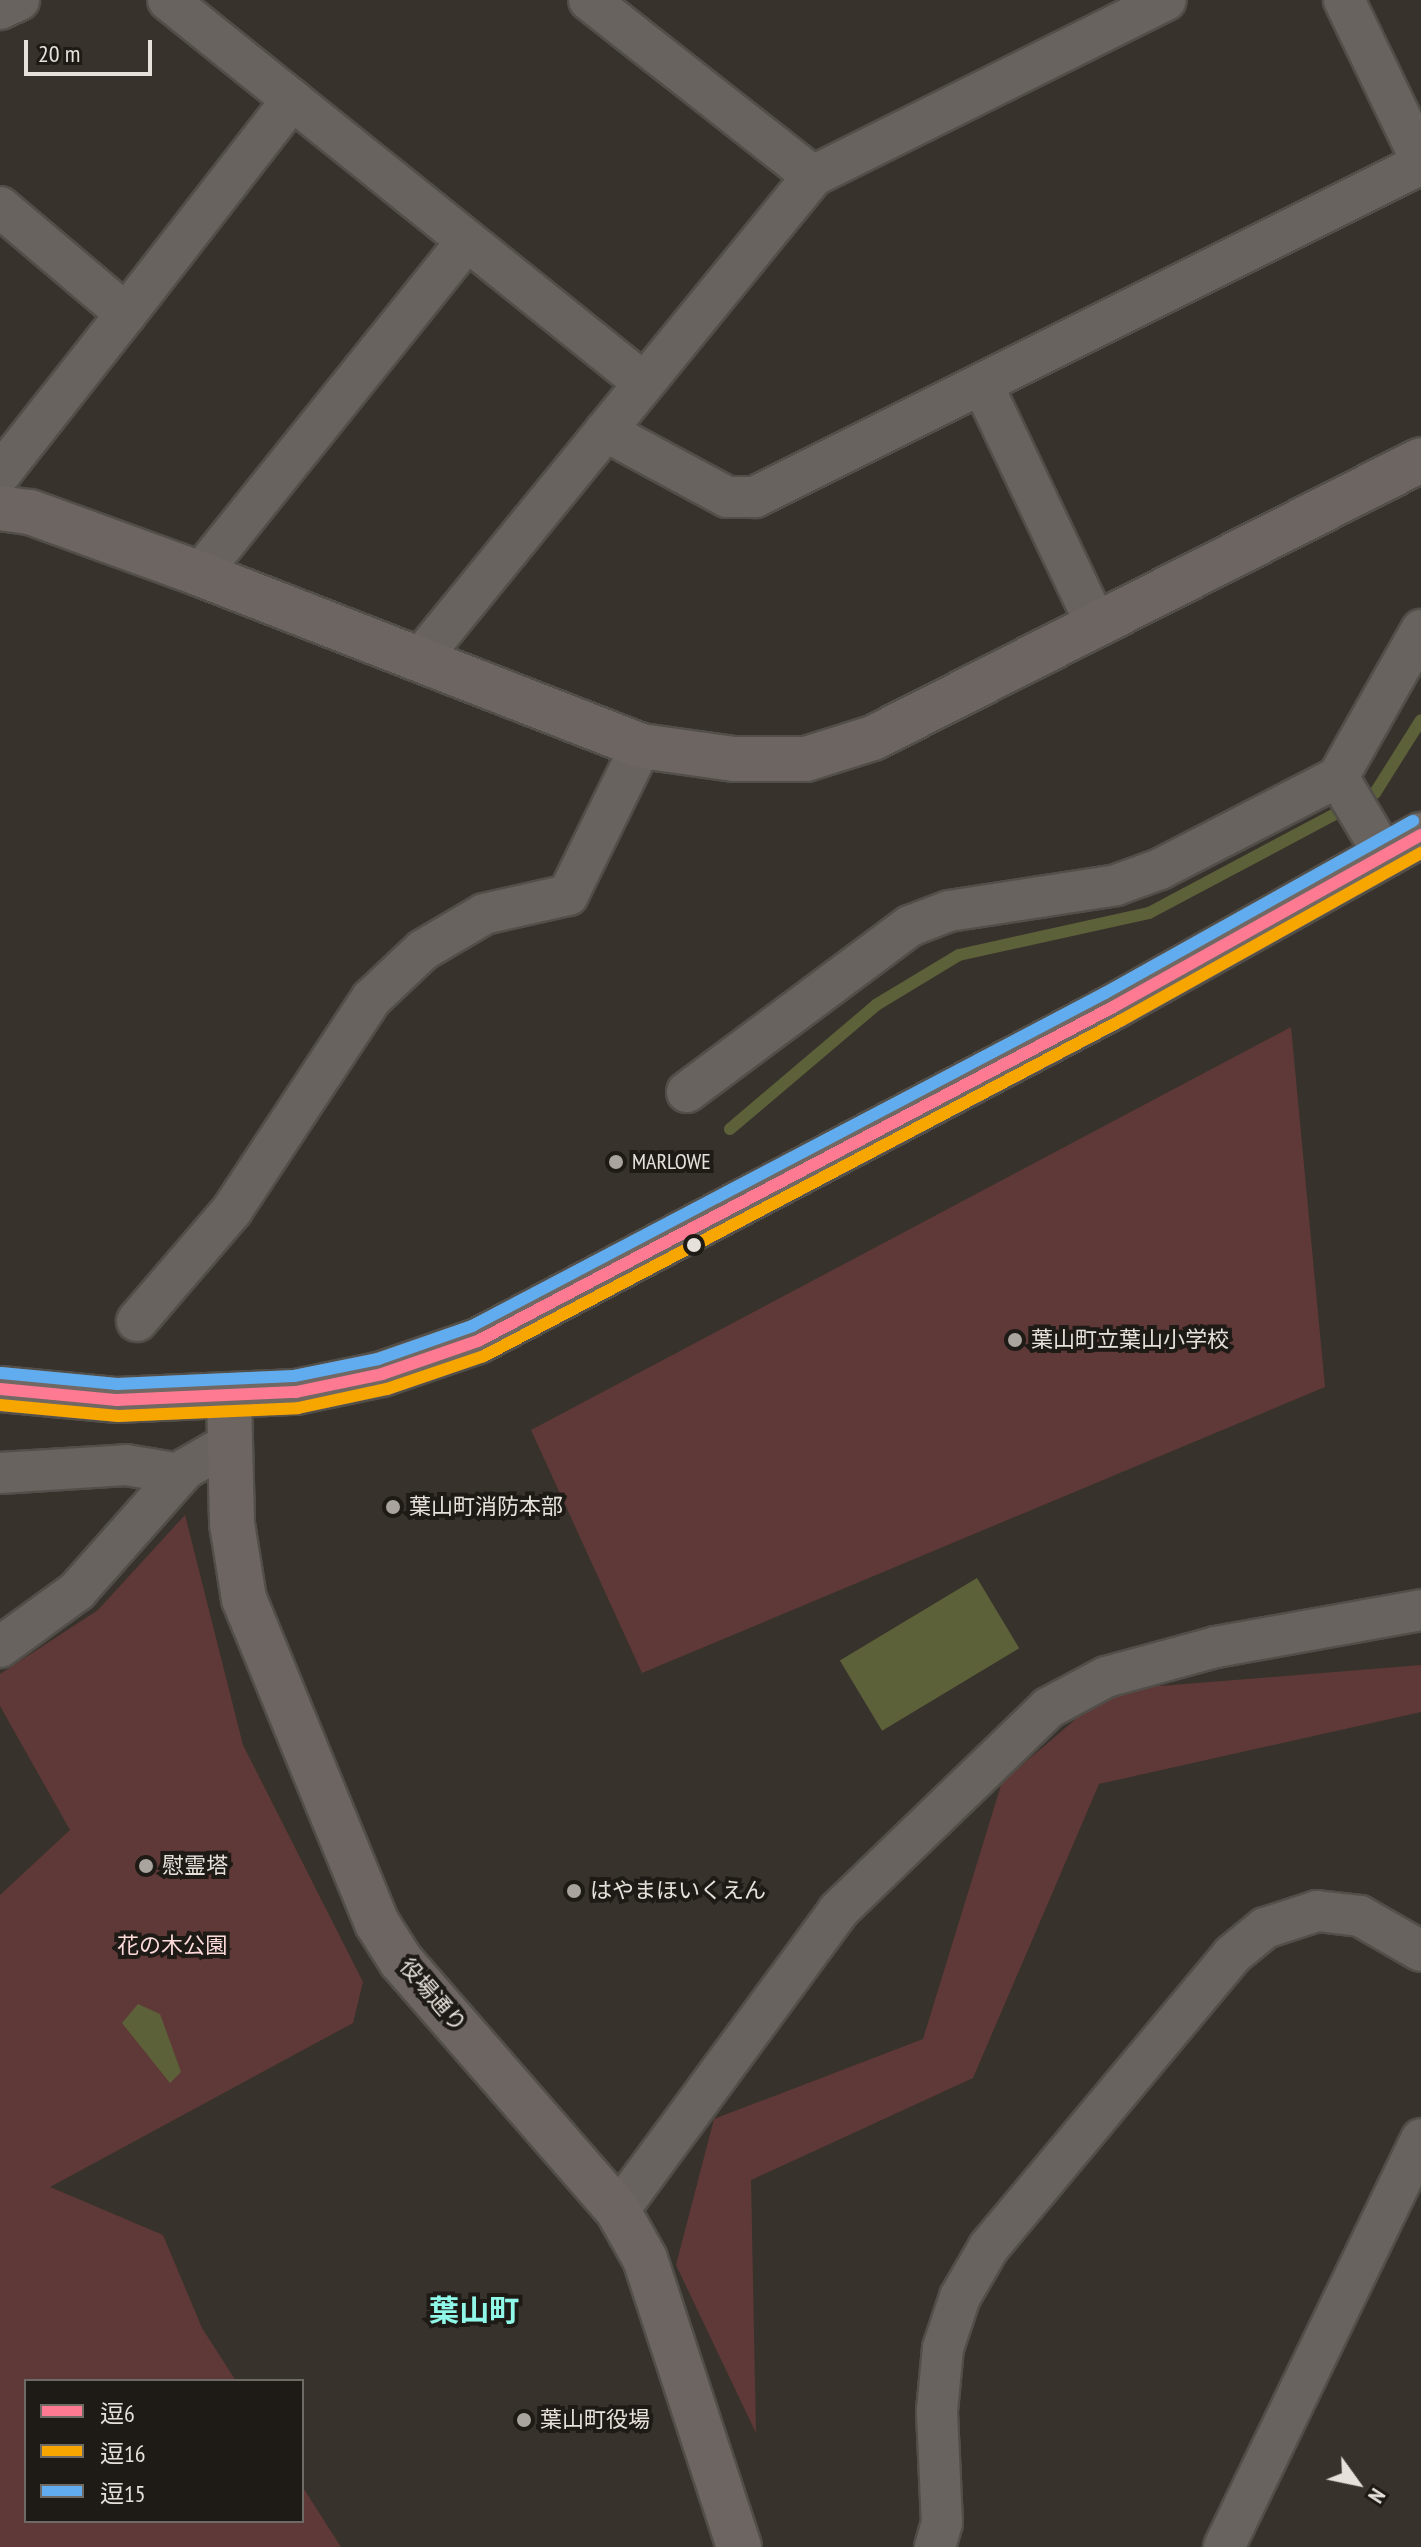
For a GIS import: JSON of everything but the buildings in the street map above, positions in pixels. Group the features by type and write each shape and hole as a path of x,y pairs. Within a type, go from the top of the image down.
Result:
{"highway":[{"path":"5,1399 229,1399 296,1392 382,1374 478,1341 832,1157 1391,839"}],"street":[{"path":"0,9 19,0"},
{"path":"168,0 643,382"},
{"path":"589,0 813,176"},
{"path":"419,660 813,176 1166,0"},
{"path":"605,431 727,497 755,497 1421,162 1344,0"},
{"path":"0,474 292,100"},
{"path":"0,207 126,314"},
{"path":"200,574 466,242"},
{"path":"982,384 1096,624"},
{"path":"0,508 30,512 200,574 641,746 734,759 806,759 873,738 1421,460"},
{"path":"687,1092 910,926 949,911 1116,885 1160,869 1340,782 1421,630"},
{"path":"137,1321 232,1210 371,999 423,950 484,914 568,895 641,746"},
{"path":"1340,782 1391,839"},
{"name":"役場通り","path":"229,1399 232,1524 244,1599 377,1923 401,1961 618,2211 645,2259 739,2547"},
{"path":"0,1647 77,1591 180,1474 230,1443"},
{"path":"0,1473 126,1465 180,1474"},
{"path":"618,2211 838,1911 1048,1708 1106,1677 1202,1651 1421,1610"},
{"path":"935,2547 942,2523 937,2411 943,2348 960,2297 989,2247 1232,1955 1265,1928 1317,1911 1360,1916 1421,1951"},
{"path":"1224,2547 1421,2139"}],"green space":[{"path":"1291,1027 1325,1387 642,1673 531,1430"},
{"name":"花の木公園","path":"185,1515 243,1745 363,1982 353,2023 50,2187 163,2235 202,2328 235,2379 24,2379 24,2523 304,2523 304,2489 341,2547 0,2547 0,1895 70,1830 0,1706 0,1674 98,1610"},
{"path":"1421,1665 1421,1712 1099,1784 973,2078 751,2180 756,2433 676,2265 714,2119 923,2039 1002,1782 1110,1690"}],"shaded area":[{"path":"977,1578 1019,1648 882,1731 840,1660"},
{"path":"138,2004 160,2014 181,2072 170,2083 122,2023"}],"waterway":[{"path":"730,1129 876,1005 959,955 1149,913 1375,793 1421,720"}],"transit line":[{"name":"逗15","path":"1,1373 117,1384 294,1376 378,1359 472,1326 1105,993 1413,821"},
{"name":"逗6","path":"0,1389 117,1400 296,1392 382,1374 478,1341 1113,1007 1421,835"},
{"name":"逗16","path":"0,1405 118,1416 298,1408 387,1389 484,1356 1120,1021 1421,853"}],"place":[{"name":"MARLOWE","path":"616,1162"},
{"name":"葉山町立葉山小学校","path":"1015,1340"},
{"name":"葉山町消防本部","path":"393,1507"},
{"name":"慰霊塔","path":"146,1866"},
{"name":"はやまほいくえん","path":"574,1891"},
{"name":"葉山町役場","path":"524,2420"}],"district":[{"name":"葉山町","path":"474,2310"}]}
